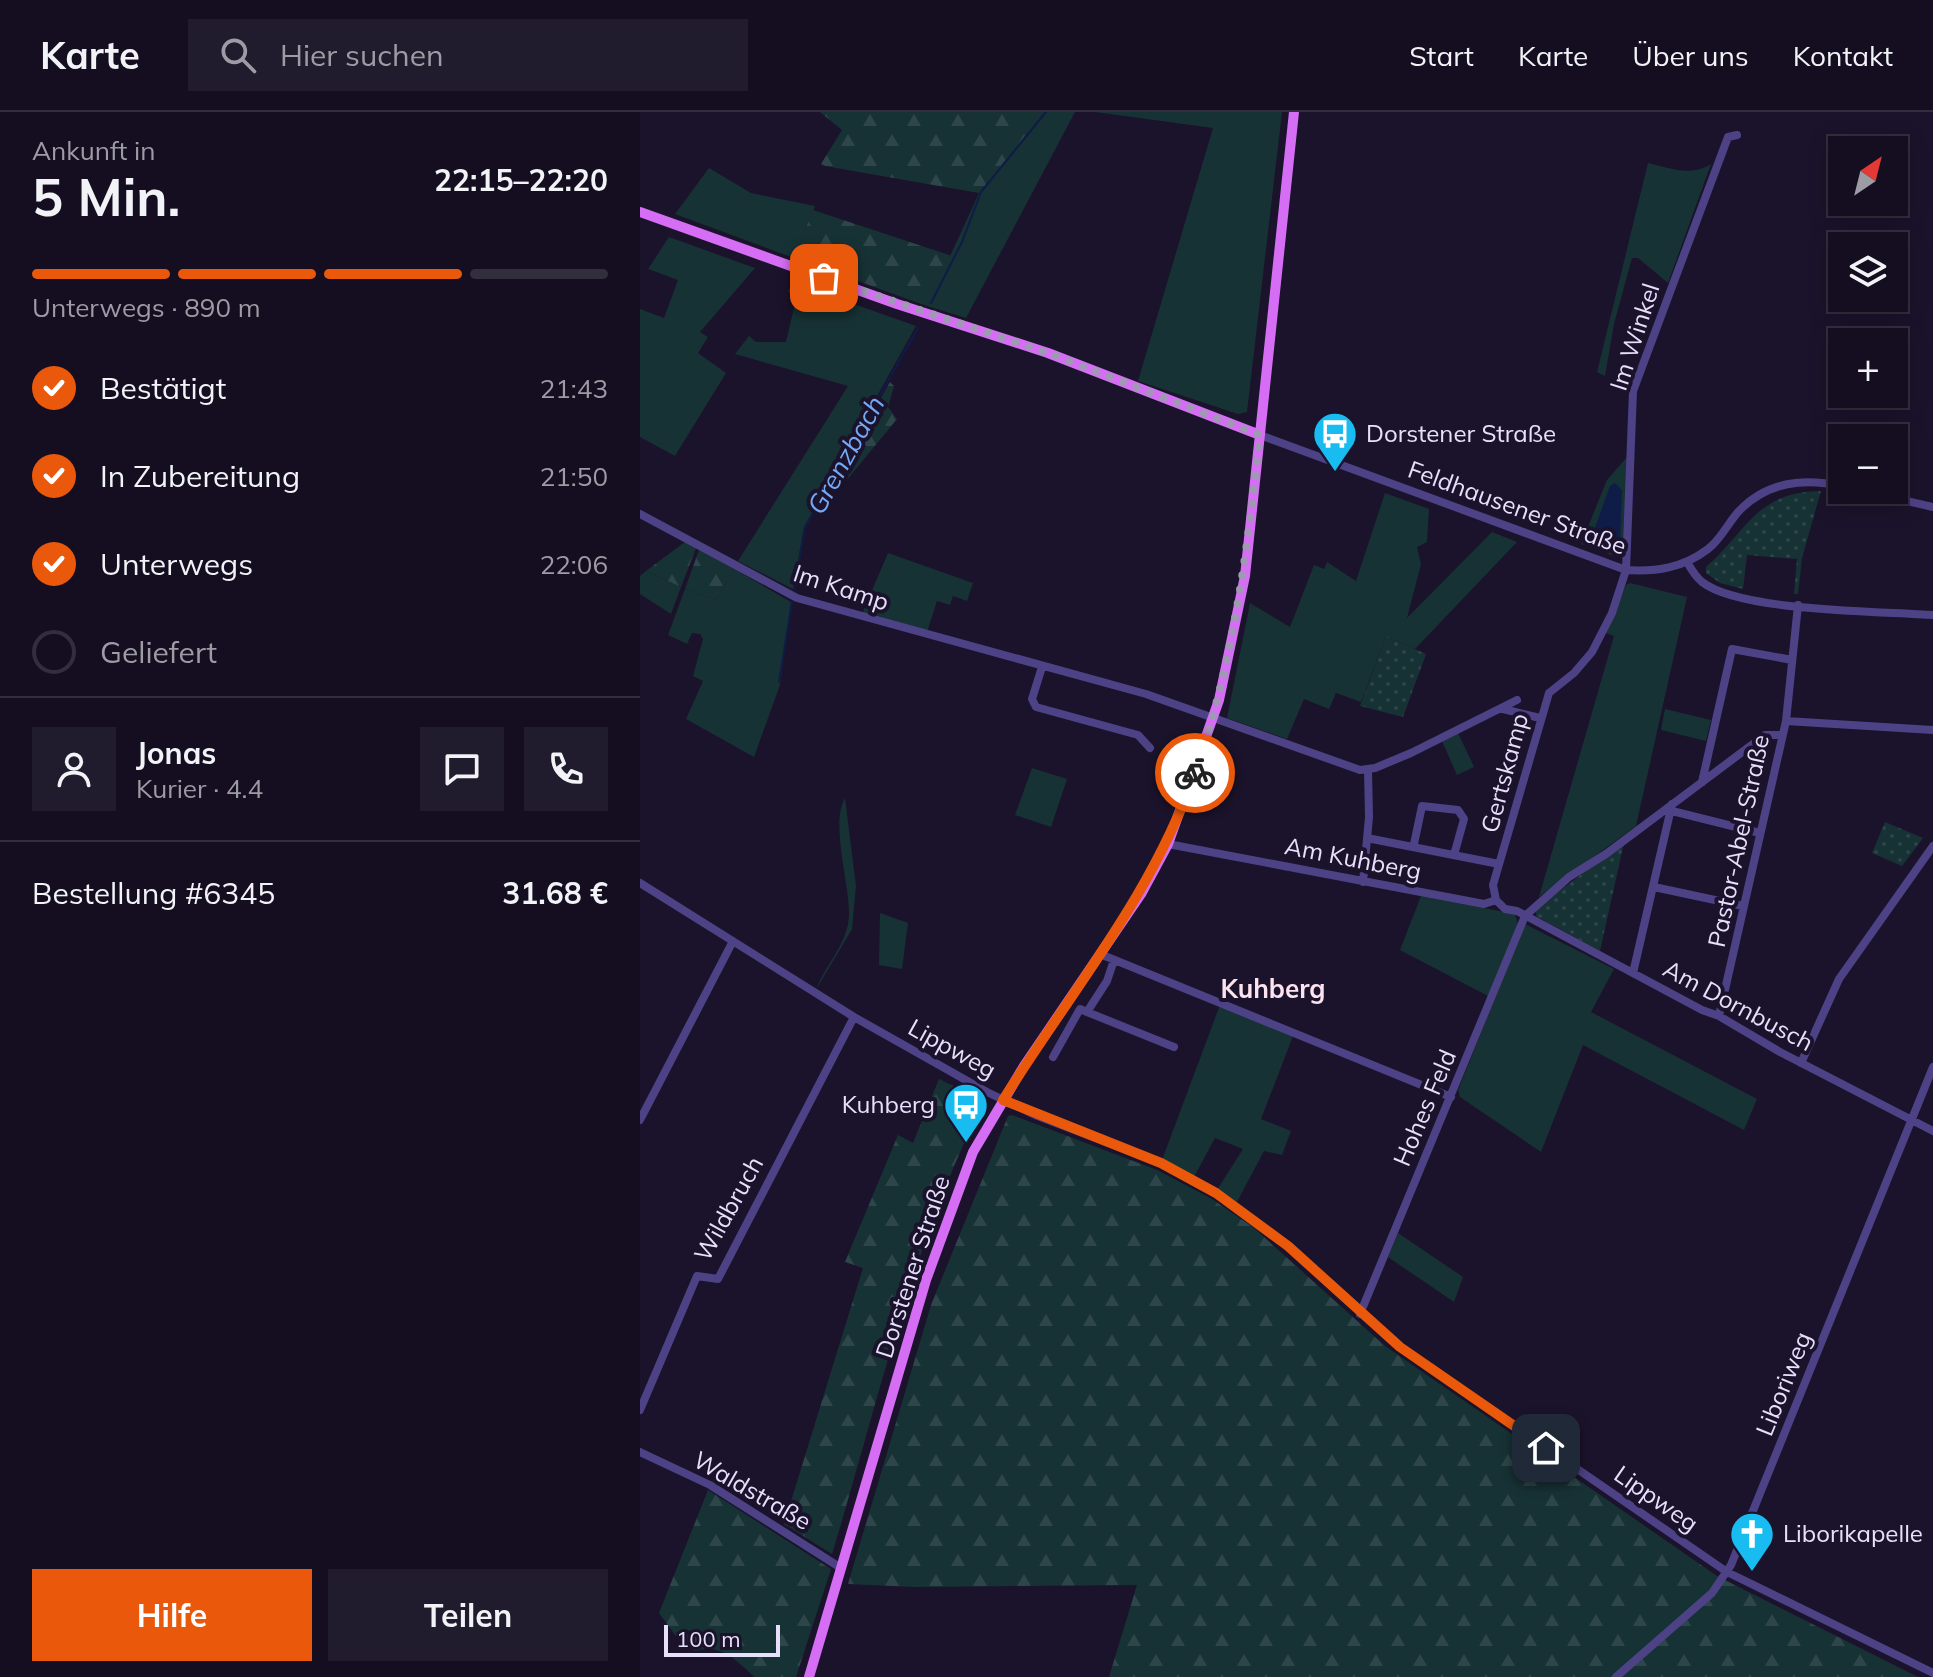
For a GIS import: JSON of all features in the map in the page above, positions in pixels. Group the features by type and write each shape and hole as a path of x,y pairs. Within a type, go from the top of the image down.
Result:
{"main road":[{"name":"Dorstener Straße","path":"809,1677 948,1214 973,1152 1003,1100 1141,894 1168,844 1214,718 1231,652 1245,576 1294,112"},
{"name":"Feldhausener Straße","path":"640,212 897,304 1048,353 1260,435"}],"street":[{"name":"Im Winkel","path":"1626,570 1633,391 1728,137 1737,135"},
{"name":"Feldhausener Straße","path":"1260,435 1626,570 1658,571 1687,562"},
{"path":"1828,485 1791,482 1764,492 1739,511 1709,548 1687,562 1702,582 1718,591 1798,605 1933,615"},
{"path":"1908,501 1933,507"},
{"name":"Im Kamp","path":"640,514 797,598 1146,694 1368,770"},
{"path":"1538,691 1549,693 1574,673 1592,652 1612,613 1626,570"},
{"name":"Pastor-Abel-Straße","path":"1719,1016 1786,721 1798,605"},
{"path":"1702,782 1732,649 1792,660"},
{"path":"1042,667 1032,699 1036,707 1138,735 1150,748"},
{"name":"Gertskamp","path":"1496,900 1493,885 1549,693"},
{"path":"1363,882 1368,770 1517,700"},
{"path":"1503,709 1540,718"},
{"path":"1786,721 1933,730"},
{"path":"1525,916 1569,877 1672,808 1765,735 1782,735"},
{"name":"Gertskamp","path":"1414,844 1422,806 1458,810 1464,819 1454,855"},
{"path":"1672,808 1760,833"},
{"path":"1633,973 1672,808"},
{"name":"Gertskamp","path":"1367,838 1414,844 1499,864"},
{"name":"Am Kuhberg","path":"1168,844 1484,904 1496,900 1505,909 1525,916"},
{"path":"1801,1063 1839,979 1933,846"},
{"name":"Lippweg","path":"640,883 854,1017 1003,1100 1161,1163 1216,1193 1288,1246 1400,1347 1727,1572 1933,1673"},
{"path":"1654,887 1743,906"},
{"name":"Am Dornbusch","path":"1525,916 1933,1131"},
{"name":"Hohes Feld","path":"1360,1314 1525,916"},
{"path":"640,1120 733,941"},
{"path":"1100,954 1451,1097"},
{"path":"1087,1012 1107,981 1114,960"},
{"path":"1053,1057 1080,1009 1174,1047"},
{"name":"Wildbruch","path":"640,1410 697,1276 718,1279 854,1017"},
{"name":"Liboriweg","path":"1616,1677 1706,1598 1727,1572 1933,1067"},
{"name":"Waldstraße","path":"640,1452 710,1485 841,1568"}],"green space":[{"path":"820,112 1044,112 979,193 821,164 842,130"},
{"path":"1044,112 1075,112 966,318 927,306 980,191"},
{"path":"1095,112 1282,112 1247,412 1238,414 1138,381 1213,128"},
{"path":"1648,163 1688,171 1711,164 1668,283 1638,258 1632,258 1614,324 1605,376 1597,372"},
{"path":"709,168 751,193 815,206 794,258 675,214"},
{"path":"813,210 952,256 927,306 794,258"},
{"path":"669,237 755,268 700,332 708,337 698,353 726,373 675,456 640,437 640,309 664,318 678,280 648,269"},
{"path":"792,282 916,326 804,527 793,589 738,561 848,386 735,354 749,336 756,342 786,342 797,295 788,292"},
{"path":"890,382 894,386 888,407 897,419 846,481 832,483"},
{"path":"1627,457 1624,548 1614,556 1581,544 1607,480"},
{"path":"1821,491 1802,558 1798,594 1794,594 1797,559 1747,555 1743,589 1720,583 1706,573 1706,567 1767,505 1799,493"},
{"path":"1385,493 1429,509 1427,542 1417,547 1421,564 1407,618 1492,532 1517,542 1415,649 1386,636 1361,702 1336,693 1329,709 1304,699 1287,739 1227,718 1250,603 1290,627 1314,565 1324,569 1327,562 1356,581"},
{"path":"685,542 696,548 681,587 646,571"},
{"path":"699,550 734,569 716,600 685,589"},
{"path":"888,553 973,583 967,601 953,596 950,605 937,601 927,632 862,614"},
{"path":"734,569 791,602 780,685 754,757 686,719 703,681 693,676 703,639 700,634 692,633 687,644 668,635 685,589 716,600"},
{"path":"646,571 681,587 671,614 640,594 640,576"},
{"path":"1630,583 1687,597 1636,826 1539,897 1614,636 1606,633 1626,585"},
{"path":"1386,636 1426,654 1403,717 1360,706"},
{"path":"1665,709 1711,720 1706,741 1661,730"},
{"path":"1458,733 1474,767 1457,775 1442,741"},
{"path":"1032,768 1067,779 1051,827 1015,815"},
{"path":"845,798 856,886 852,929 817,988 848,926 839,823"},
{"path":"1885,822 1923,838 1902,866 1872,853"},
{"path":"1624,843 1600,951 1536,916 1536,908"},
{"path":"1421,896 1515,914 1518,924 1488,996 1400,950"},
{"path":"880,913 908,923 902,969 879,965"},
{"path":"1525,924 1614,969 1591,1012 1757,1099 1744,1130 1583,1045 1541,1152 1460,1097 1458,1090"},
{"path":"1220,1005 1293,1036 1261,1119 1291,1131 1282,1155 1264,1151 1237,1202 1217,1190 1243,1149 1215,1138 1194,1177 1162,1160"},
{"path":"939,1079 984,1101 959,1154 917,1266 832,1554 784,1524 863,1268 845,1262 898,1135 913,1143"},
{"path":"1008,1116 1157,1170 1212,1199 1254,1228 1385,1346 1717,1576 1918,1677 1109,1677 1137,1585 914,1587 848,1584 931,1305"},
{"path":"1398,1233 1463,1277 1454,1302 1388,1257"},
{"path":"708,1490 831,1569 796,1677 755,1677 721,1651 695,1651 678,1639 659,1613"}],"water":[{"path":"1615,483 1622,490 1620,540 1613,546 1596,541 1592,536 1610,486"}],"waterway":[{"name":"Grenzbach","path":"931,303 962,242 981,192 1046,112"},
{"name":"Grenzbach","path":"794,590 805,527 918,328"},
{"name":"Grenzbach","path":"779,682 792,602"}],"way so far":[{"path":"824,278 1048,353 1260,435 1245,576 1231,652 1195,773"}],"place":[{"name":"Dorstener Straße","path":"1335,473"},
{"name":"Kuhberg","path":"966,1144"},
{"name":"Liborikapelle","path":"1752,1573"}],"district":[{"name":"Kuhberg","path":"1273,989"}],"route":[{"path":"1195,773 1168,844 1141,894 1003,1100 1161,1163 1216,1193 1288,1246 1400,1347 1546,1448"}]}
